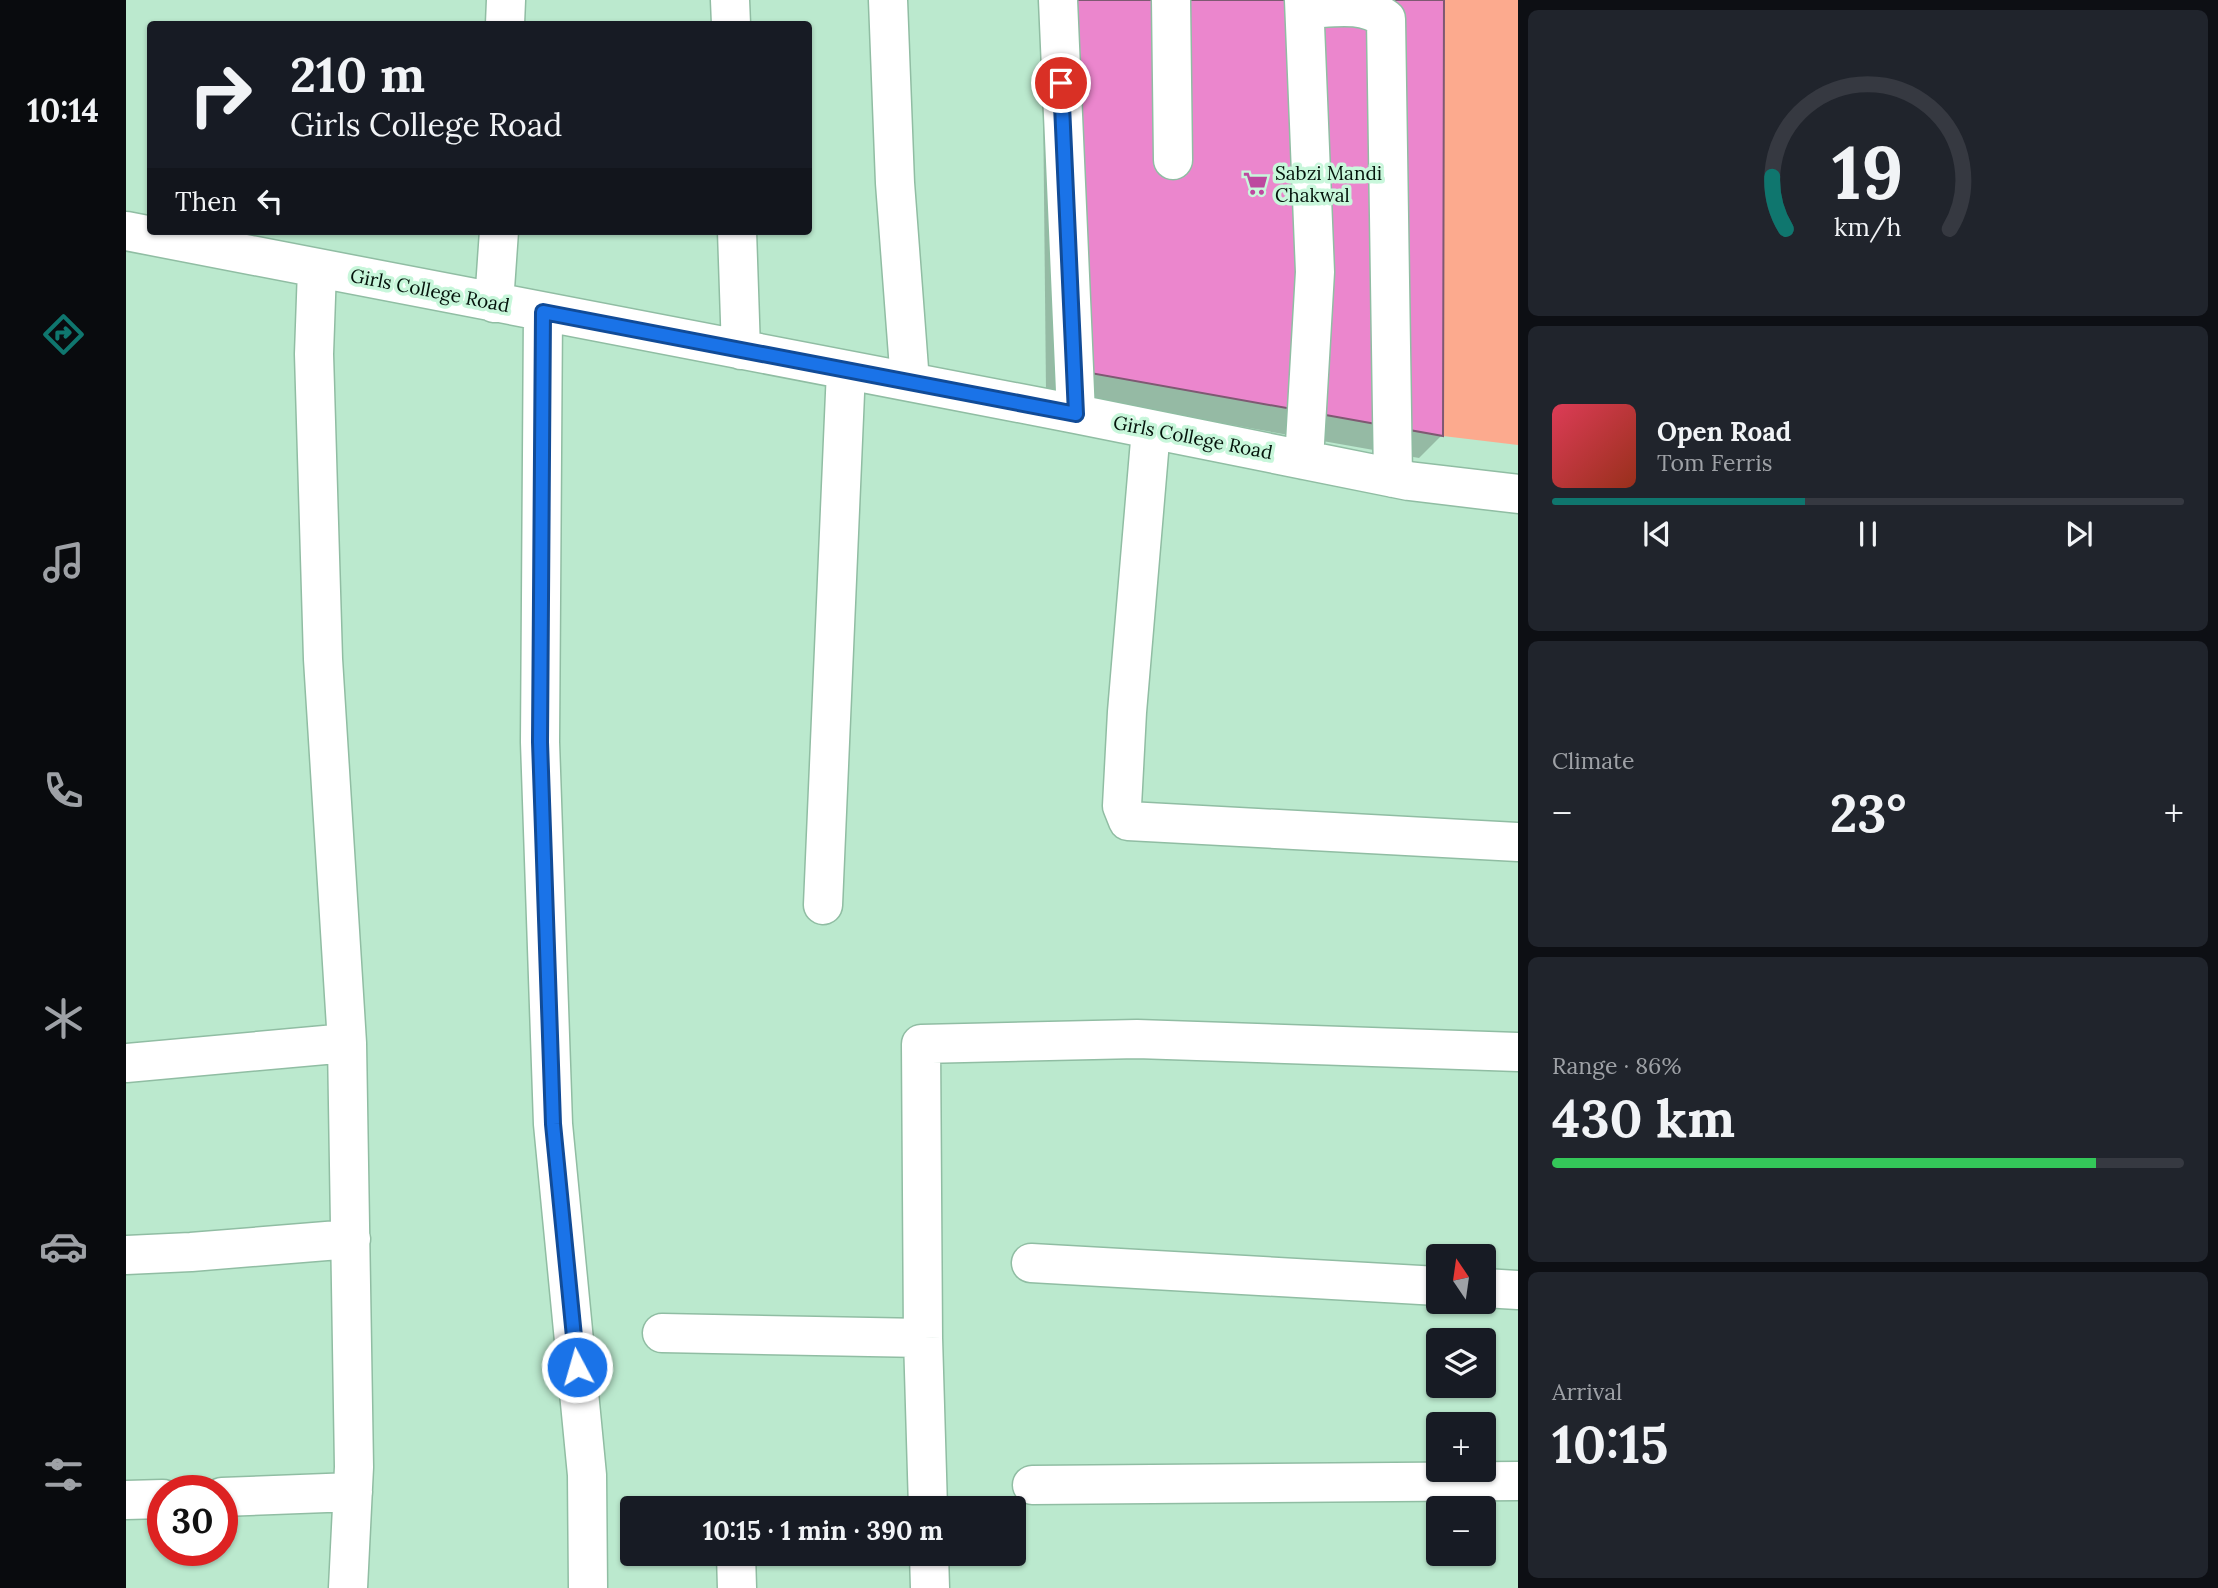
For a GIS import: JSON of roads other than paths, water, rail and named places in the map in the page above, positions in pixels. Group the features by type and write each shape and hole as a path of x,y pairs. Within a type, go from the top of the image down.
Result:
{"street":[{"path":"505,21 506,0"},
{"path":"730,0 731,21"},
{"path":"888,0 895,183 910,382"},
{"path":"1058,0 1076,414"},
{"path":"1171,0 1173,160"},
{"path":"1304,460 1315,272 1304,5 1360,6 1376,11 1386,19 1393,478"},
{"name":"Girls College Road","path":"126,231 1076,414 1393,478 1518,494"},
{"path":"494,303 499,235"},
{"path":"737,235 741,350"},
{"path":"317,269 314,354 323,659 347,1043 353,1492 348,1588"},
{"path":"543,312 540,742 552,1083 554,1138 587,1475 588,1588"},
{"path":"823,905 846,370"},
{"path":"1152,429 1126,712 1122,806 1128,821 1518,842"},
{"path":"928,1496 920,1044 1137,1039 1518,1052"},
{"path":"126,1063 347,1043"},
{"path":"126,1255 351,1239"},
{"path":"1031,1263 1426,1285"},
{"path":"1496,1289 1518,1290"},
{"path":"662,1333 923,1338"},
{"path":"1032,1485 1518,1481"},
{"path":"238,1496 353,1492"},
{"path":"126,1500 147,1499"},
{"path":"736,1566 737,1588"},
{"path":"929,1566 930,1588"}],"place":[{"name":"Sabzi Mandi Chakwal","path":"1255,184"}]}
